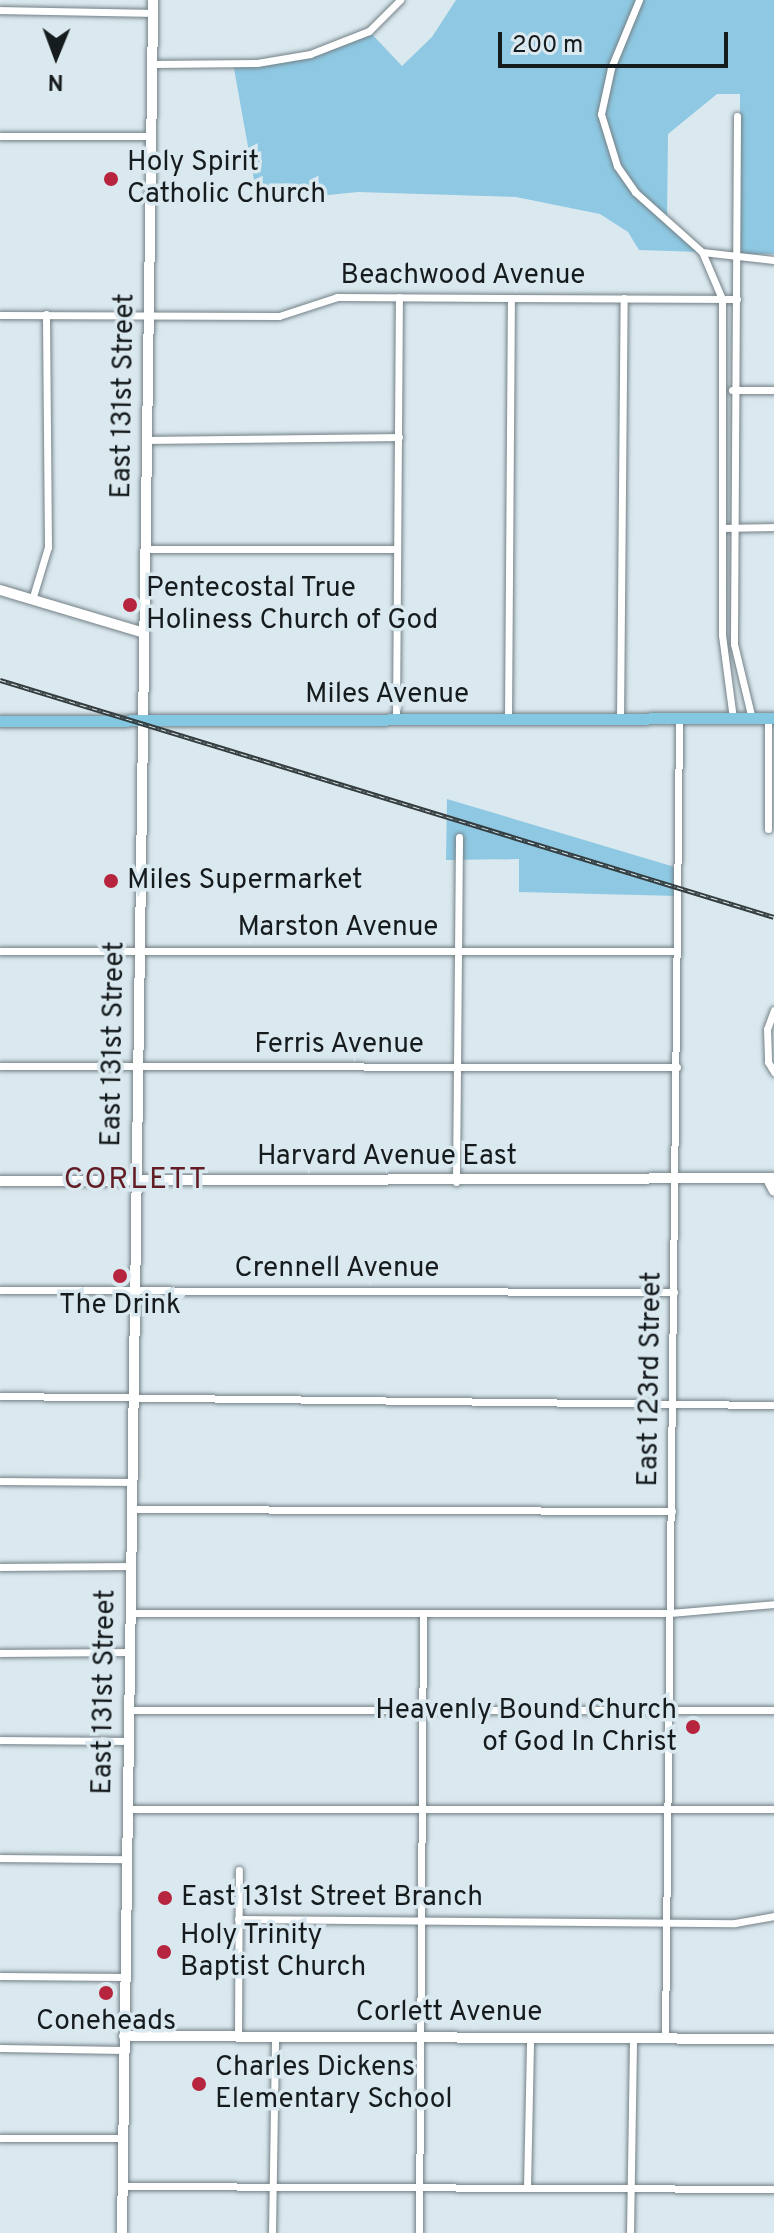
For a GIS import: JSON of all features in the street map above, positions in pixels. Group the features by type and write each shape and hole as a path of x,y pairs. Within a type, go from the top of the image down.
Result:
{"main road":[{"name":"Miles Avenue","path":"0,721 143,723 771,718"}],"street":[{"name":"East 131st Street","path":"122,2233 153,0"},
{"path":"153,64 257,63 310,54 369,31 400,0"},
{"path":"639,0 611,68 601,114 605,135 635,192 702,252 722,299 725,389 722,652 733,719"},
{"path":"0,10 153,13"},
{"path":"737,116 734,644 752,719"},
{"path":"0,136 152,136"},
{"path":"702,252 736,259 774,260"},
{"name":"Beachwood Avenue","path":"0,315 279,316 337,297 737,299"},
{"path":"396,719 399,297"},
{"path":"508,719 511,298"},
{"path":"620,719 624,298"},
{"path":"32,600 48,547 46,314"},
{"path":"725,389 774,390"},
{"path":"147,440 399,437"},
{"path":"723,528 774,527"},
{"path":"145,549 397,549"},
{"path":"0,590 144,633"},
{"path":"768,829 771,718"},
{"name":"East 123rd Street","path":"665,2039 679,719"},
{"path":"456,1182 459,837"},
{"name":"Marston Avenue","path":"0,951 677,951"},
{"path":"774,1010 767,1029 768,1062 774,1072"},
{"name":"Ferris Avenue","path":"0,1066 677,1067"},
{"path":"771,1179 774,1191"},
{"name":"Harvard Avenue East","path":"0,1181 771,1179"},
{"name":"Crennell Avenue","path":"0,1290 674,1292"},
{"path":"0,1396 774,1405"},
{"path":"0,1481 132,1482"},
{"path":"131,1509 672,1511"},
{"path":"0,1567 131,1566"},
{"path":"130,1613 670,1613 774,1604"},
{"path":"419,2233 424,1920 423,1613"},
{"path":"0,1653 129,1652"},
{"path":"129,1710 774,1710"},
{"path":"0,1740 128,1741"},
{"path":"127,1809 774,1809"},
{"path":"0,1858 126,1859"},
{"path":"238,2036 239,1870"},
{"path":"238,1919 735,1923 774,1916"},
{"path":"0,1976 125,1977"},
{"name":"Corlett Avenue","path":"124,2036 774,2039"},
{"path":"272,2233 275,2037"},
{"path":"527,2187 530,2038"},
{"path":"630,2233 633,2038"},
{"path":"0,2048 124,2050"},
{"path":"0,2138 123,2138"},
{"path":"123,2186 774,2189"}],"shaded area":[{"path":"456,0 774,0 774,254 739,254 740,94 717,94 668,134 667,221 702,252 639,250 628,232 600,214 516,197 358,192 258,202 233,63 310,54 369,31 402,66 432,37"},
{"path":"447,799 678,868 678,896 519,892 519,859 446,860"}],"railway":[{"path":"0,680 774,917"}],"place":[{"name":"Holy Spirit Catholic Church","path":"111,179"},
{"name":"Pentecostal True Holiness Church of God","path":"130,605"},
{"name":"Miles Supermarket","path":"111,881"},
{"name":"The Drink","path":"120,1276"},
{"name":"Heavenly Bound Church of God In Christ","path":"693,1727"},
{"name":"East 131st Street Branch","path":"165,1898"},
{"name":"Holy Trinity Baptist Church","path":"164,1952"},
{"name":"Coneheads","path":"106,1993"},
{"name":"Charles Dickens Elementary School","path":"199,2084"}],"district":[{"name":"CORLETT","path":"136,1181"}]}
